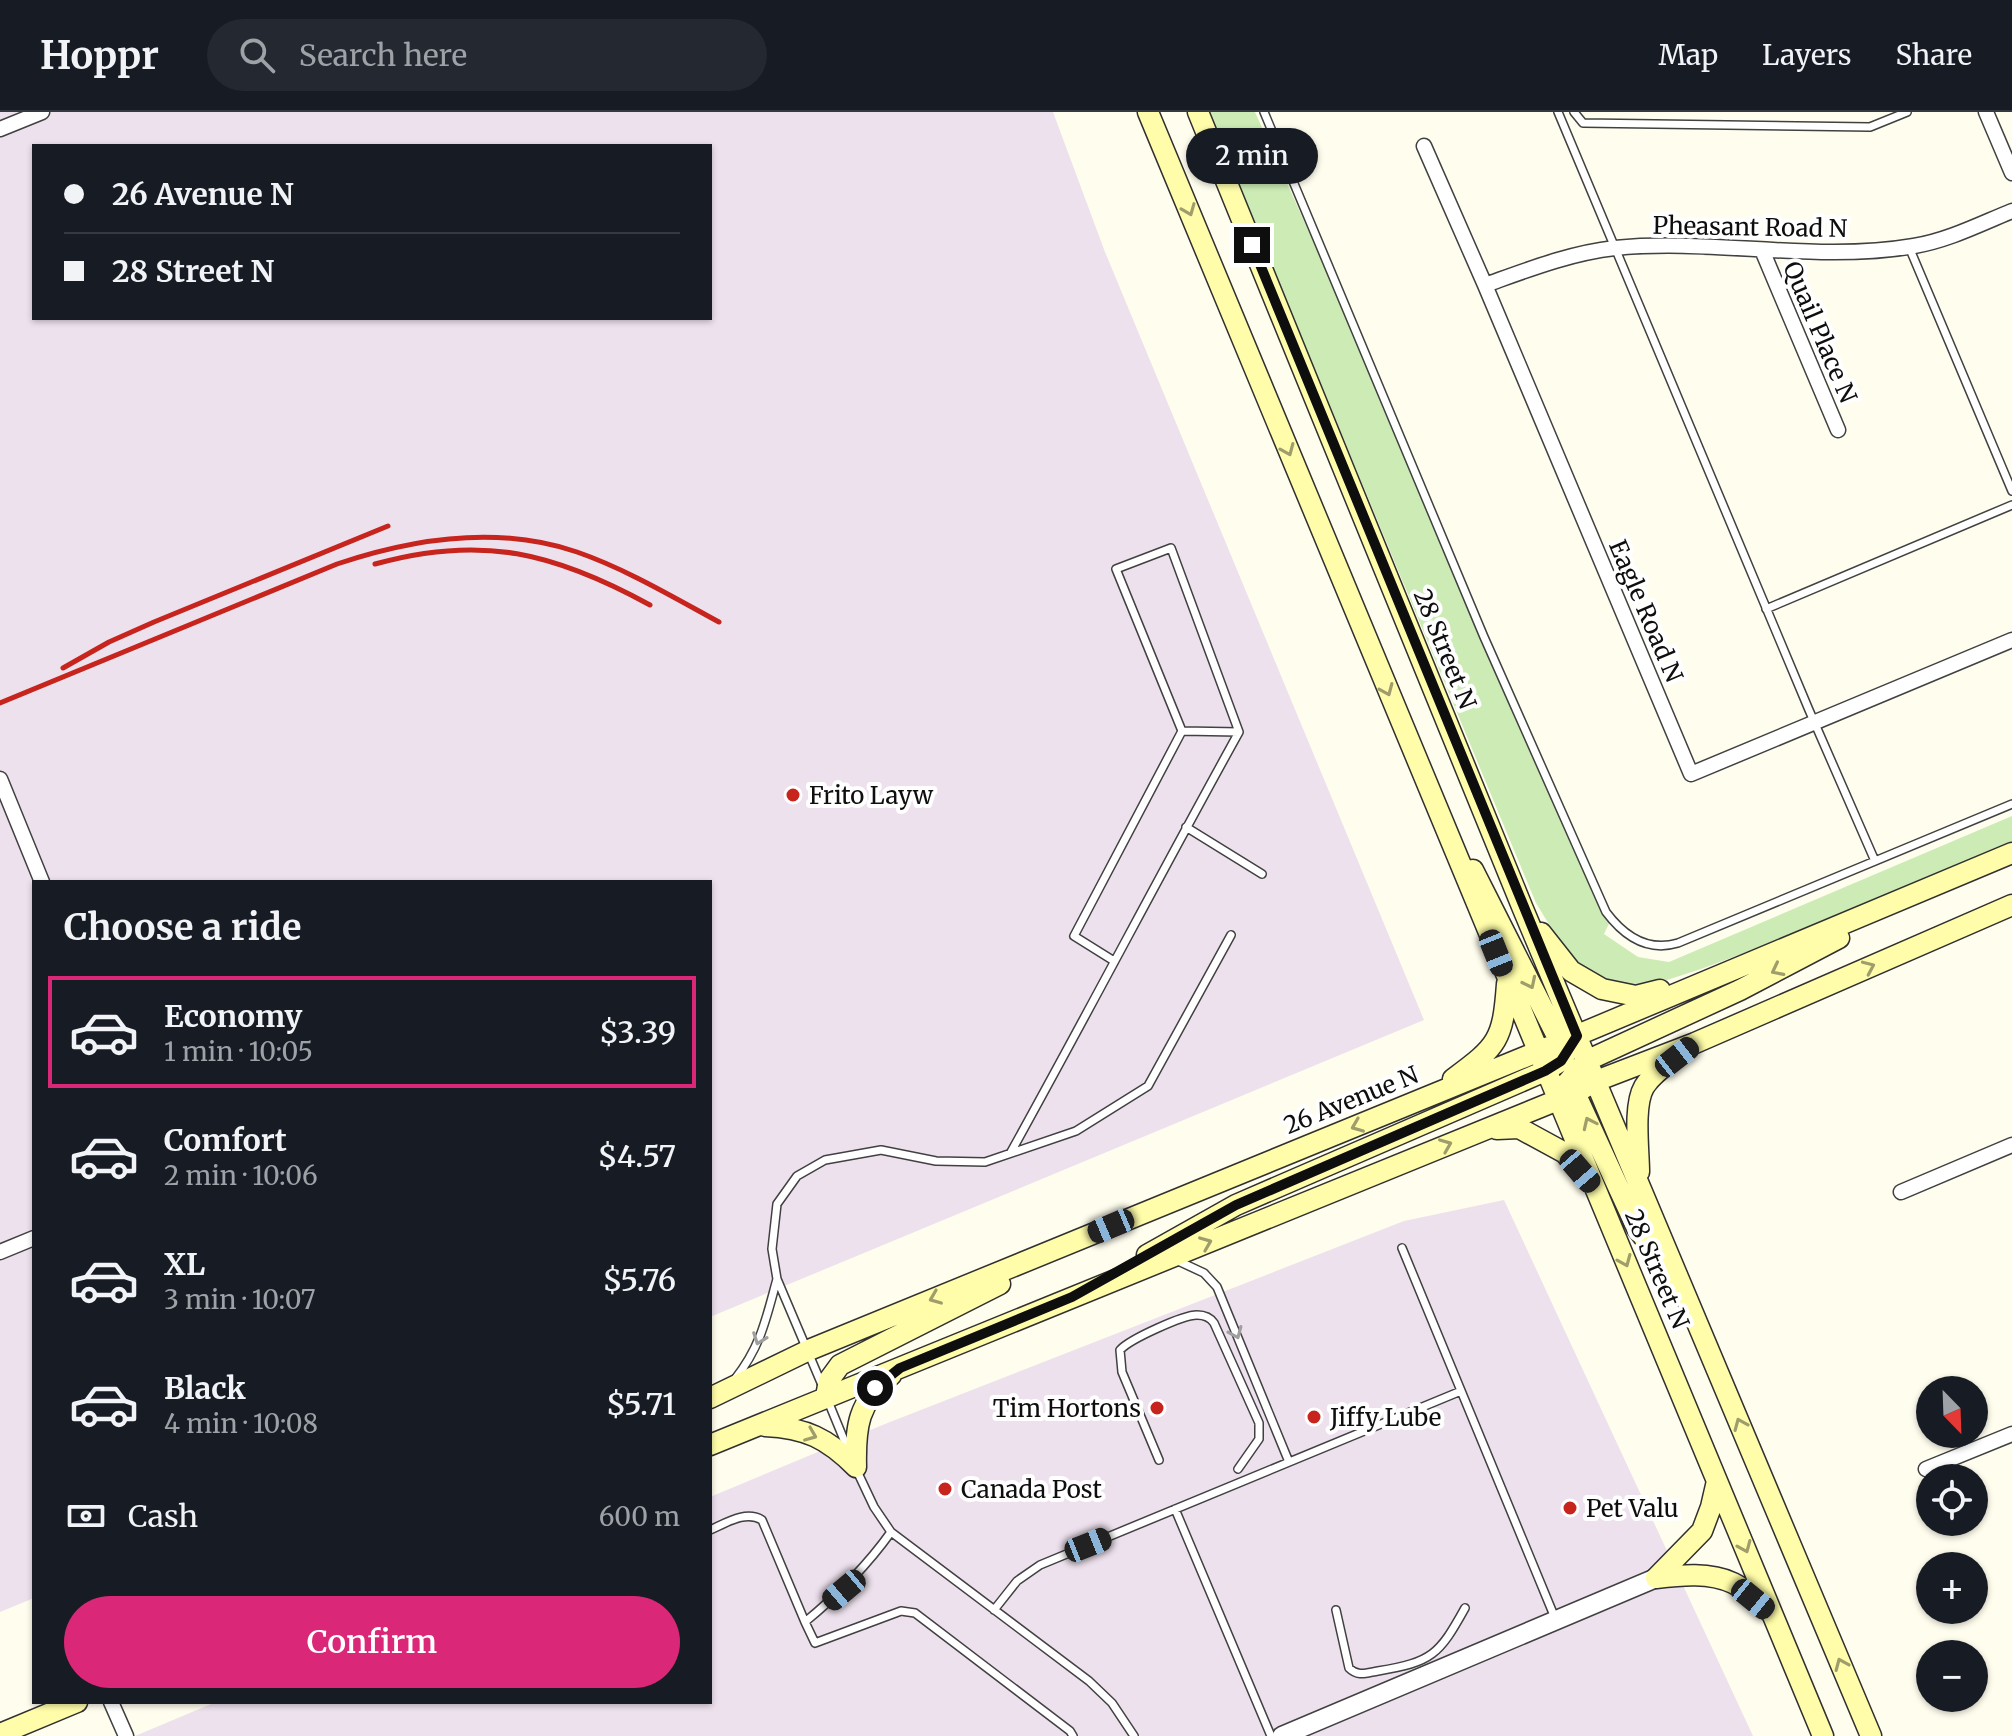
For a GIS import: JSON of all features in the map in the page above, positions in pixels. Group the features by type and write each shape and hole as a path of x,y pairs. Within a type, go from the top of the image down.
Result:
{"main road":[{"name":"28 Street N","path":"1148,112 1507,980 1567,1067 1640,1184 1871,1736"},
{"name":"28 Street N","path":"1198,112 1523,909 1567,1067 1595,1189 1823,1736"},
{"path":"1428,790 1496,912 1637,1228 1682,1288"},
{"name":"26 Avenue N","path":"712,1444 1485,1130 1567,1067 1734,970 2012,853"},
{"path":"1072,1297 1236,1205 1567,1067 1740,990 1970,870"},
{"name":"26 Avenue N","path":"718,1394 809,1350 1430,1096 1695,1043 2012,905"},
{"path":"1523,909 1571,971 1602,989 1636,996 1734,970"},
{"path":"1430,1096 1488,1053 1504,1022 1507,980"},
{"path":"1640,1184 1639,1109 1643,1089 1660,1070 1695,1043"},
{"path":"1485,1130 1519,1128 1565,1153 1595,1189"},
{"path":"826,1397 829,1380 840,1365 1111,1226"},
{"path":"856,1467 855,1437 863,1406 875,1388 900,1368"},
{"path":"757,1425 791,1428 815,1435 836,1447 856,1467"},
{"path":"1656,1578 1702,1531 1717,1481"},
{"path":"1656,1578 1682,1575 1734,1583 1772,1614"},
{"path":"0,1734 72,1704"}],"street":[{"path":"0,129 42,112"},
{"path":"1986,112 2012,173"},
{"name":"Eagle Road N","path":"1424,146 1691,774 2012,640"},
{"name":"Pheasant Road N","path":"1485,285 1550,262 1615,248 1689,245 1836,252 1909,247 1946,238 2012,211"},
{"name":"Quail Place N","path":"1762,250 1838,430"},
{"path":"0,779 41,880"},
{"path":"1901,1192 2012,1145"},
{"path":"0,1252 32,1239"},
{"path":"1938,1464 2012,1434"},
{"path":"1282,1736 1656,1578"},
{"path":"112,1704 126,1736"}],"lane":[{"path":"1264,112 1484,637 1606,912 1627,934 1658,948 1669,946 2012,804"},
{"path":"1558,112 1875,861"},
{"path":"1574,112 1583,123"},
{"path":"1568,136 1583,123 1870,127 1907,112"},
{"path":"1909,247 2012,491"},
{"path":"1766,609 2012,505"},
{"path":"1011,1152 1239,732 1171,548 1116,569 1182,731 1074,936 1114,961"},
{"path":"1182,731 1239,732"},
{"path":"1186,827 1262,874"},
{"path":"1134,1736 1101,1691 891,1532 874,1507 777,1279 772,1249 777,1204 797,1176 825,1160 881,1150 936,1161 985,1162 1076,1131 1148,1086 1231,935"},
{"path":"1402,1248 1556,1620"},
{"path":"1170,1258 1204,1273 1217,1287 1289,1462"},
{"path":"718,1394 752,1357 761,1337 777,1279"},
{"path":"1159,1460 1122,1372 1120,1350 1128,1342 1190,1316 1201,1315 1209,1317 1214,1323 1259,1423 1259,1439 1238,1469"},
{"path":"994,1610 1017,1581 1031,1570 1461,1391"},
{"path":"1175,1509 1271,1736"},
{"path":"712,1529 746,1515 762,1520 815,1643 901,1611 915,1613 1073,1736"},
{"path":"805,1622 844,1590 870,1562 891,1532"},
{"path":"1336,1610 1349,1668 1354,1673 1365,1674 1415,1665 1431,1656 1448,1637 1465,1608"}],"shaded area":[{"path":"0,112 1053,112 1105,252 1424,1020 712,1316 712,880 32,880 32,1599 0,1612"},
{"path":"1504,1200 1753,1736 135,1736 211,1704 712,1704 712,1496 885,1424 1404,1221"}],"green space":[{"path":"1208,112 1255,112 1611,919 1604,934 1638,957 1669,962 2012,816 2012,853 1701,969 1636,990 1612,985 1575,967 1536,903"}],"railway":[{"path":"63,668 109,642 154,622 388,526"},
{"path":"0,703 337,564 396,547 456,538 517,539 577,552 631,575 719,622"},
{"path":"375,564 450,550 517,554 582,572 650,605"}],"place":[{"name":"Frito Layw","path":"793,795"},
{"name":"Tim Hortons","path":"1157,1408"},
{"name":"Jiffy Lube","path":"1314,1417"},
{"name":"Canada Post","path":"945,1489"},
{"name":"Pet Valu","path":"1570,1508"}],"route":[{"path":"875,1388 900,1368 1072,1297 1236,1205 1545,1071 1561,1061 1577,1036 1252,245"}]}
